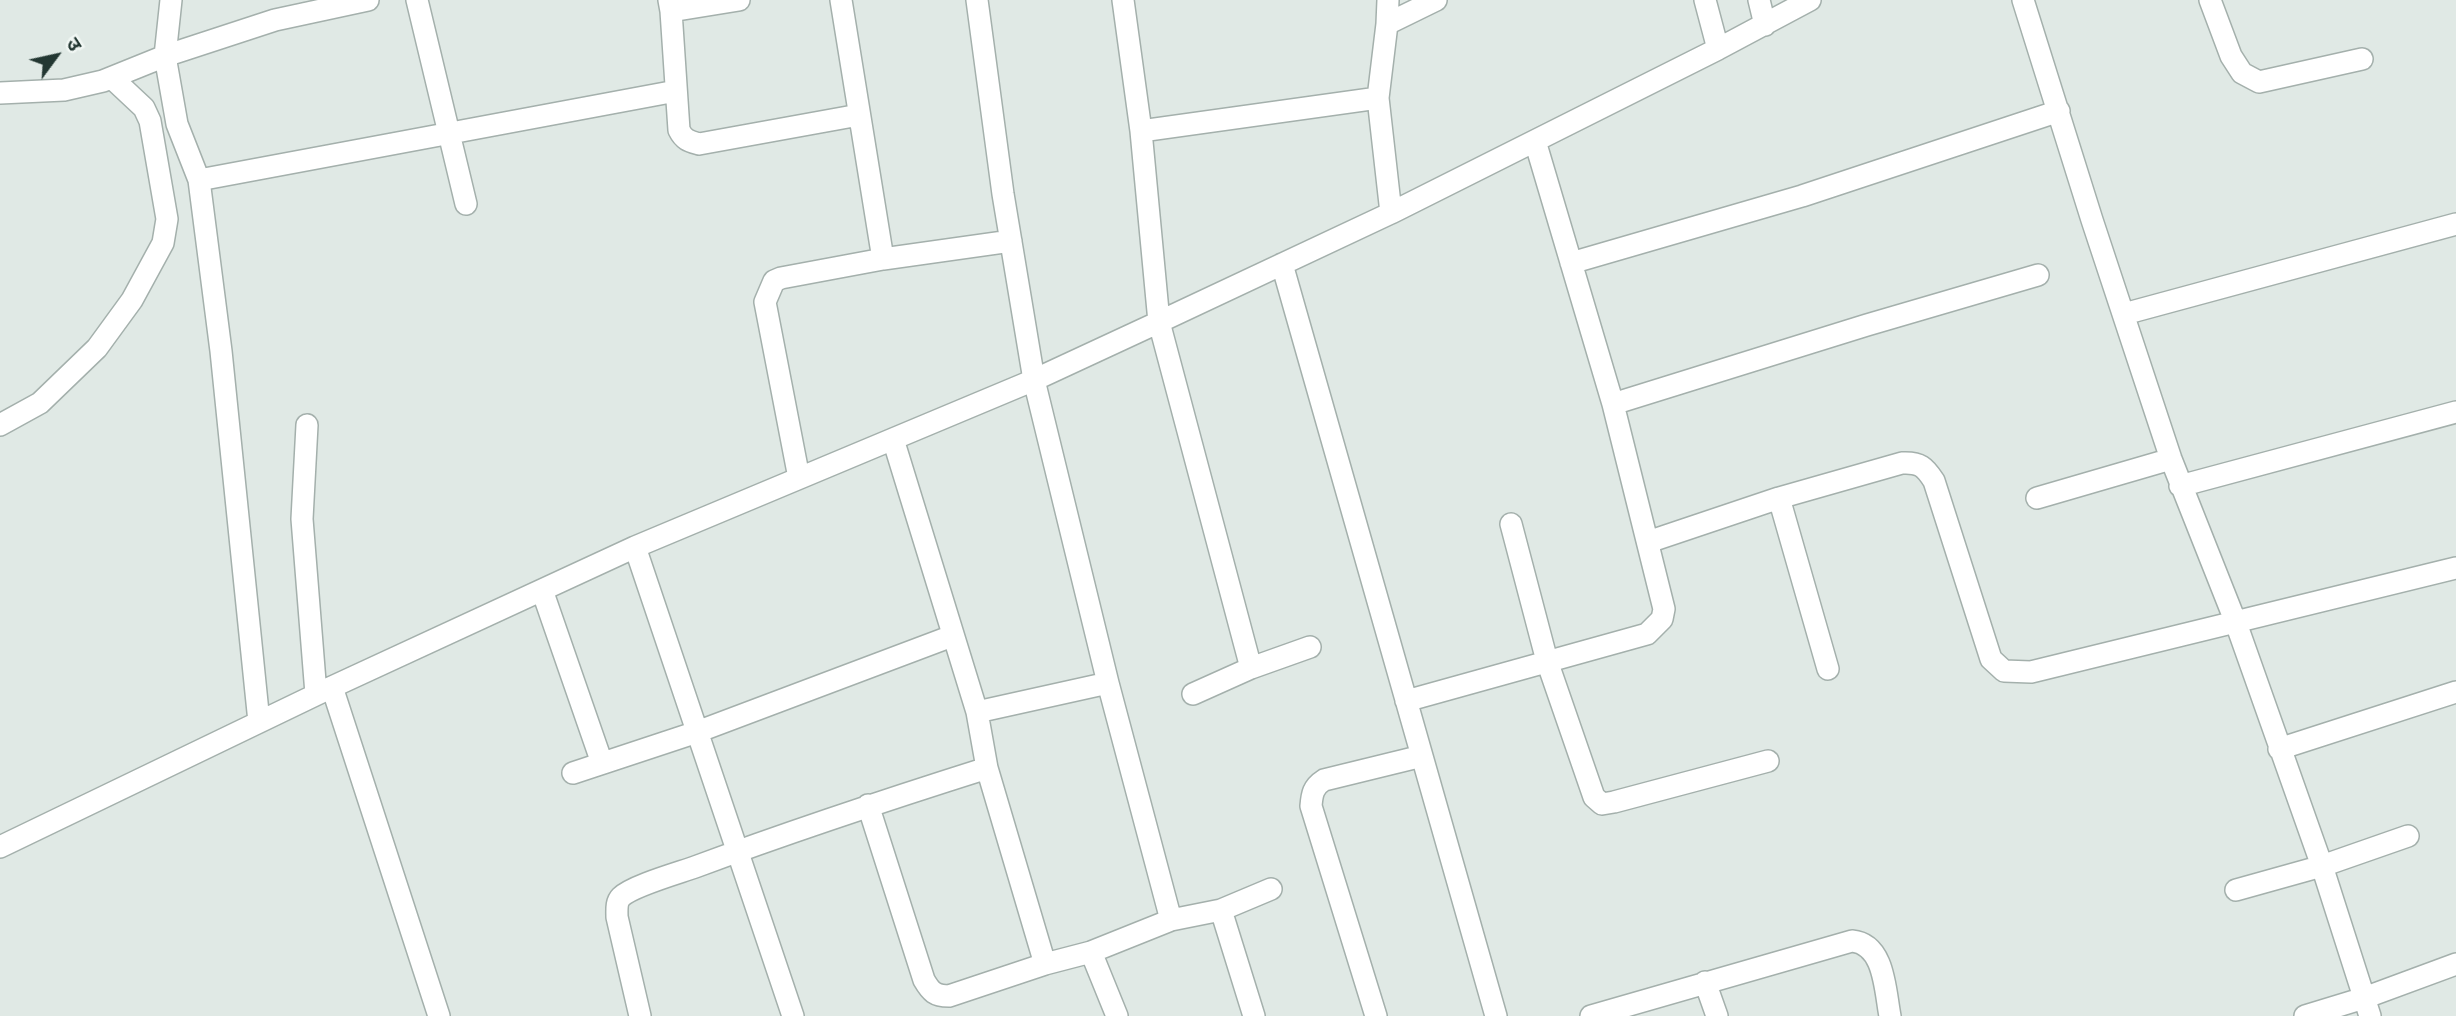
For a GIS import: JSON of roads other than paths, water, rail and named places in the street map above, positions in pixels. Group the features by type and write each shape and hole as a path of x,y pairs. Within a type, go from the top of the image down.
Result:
{"street":[{"path":"171,0 165,56 177,124 199,180 222,365 260,722"},
{"path":"0,93 64,90 112,78 165,56 275,20 368,0"},
{"path":"417,0 466,204"},
{"path":"739,0 670,5 679,130 688,141 699,144 859,115"},
{"path":"841,0 883,259"},
{"path":"977,0 1011,241 1034,380 1108,683 1171,920"},
{"path":"1388,0 1378,98 1391,213"},
{"path":"1387,24 1436,0"},
{"path":"1705,0 1718,49"},
{"path":"1759,0 1765,25"},
{"path":"0,847 324,691 635,547 1034,380 1159,323 1391,213 1810,0"},
{"path":"2023,0 2180,486 2236,623 2322,866 2367,1007"},
{"path":"2210,0 2231,56 2242,73 2259,82 2362,59"},
{"path":"1127,1 1159,323 1251,668"},
{"path":"0,425 40,403 97,348 132,300 163,243 167,219 150,121 144,108 112,78"},
{"path":"199,180 676,91"},
{"path":"1141,131 1378,98"},
{"path":"1571,263 1802,196 2059,111"},
{"path":"1406,701 1647,634 1662,619 1664,609 1614,404 1535,141"},
{"path":"2124,314 2456,224"},
{"path":"799,478 765,302 774,281 883,259 1011,241"},
{"path":"1282,264 1496,1016"},
{"path":"1614,404 2038,275"},
{"path":"2180,486 2456,412"},
{"path":"307,425 302,519 324,691 439,1016"},
{"path":"893,439 977,712 987,768 1045,964"},
{"path":"2037,498 2171,459"},
{"path":"1648,542 1779,498 1902,463 1915,462 1926,468 1934,481 1991,659 2004,671 2031,672 2456,568"},
{"path":"1779,498 1828,669"},
{"path":"1511,524 1547,661 1594,797 1602,803 1614,802 1768,761"},
{"path":"635,547 793,1016"},
{"path":"542,590 602,763"},
{"path":"573,773 697,732 952,636"},
{"path":"1193,694 1251,668 1310,647"},
{"path":"977,712 1108,683"},
{"path":"2279,749 2456,692"},
{"path":"1377,1016 1311,806 1312,793 1316,785 1324,780 1422,756"},
{"path":"640,1016 617,917 617,903 629,891 869,805 987,768"},
{"path":"869,805 924,980 931,992 937,996 949,996 1045,964 1091,952 1171,920 1221,910 1271,889"},
{"path":"2236,890 2322,866 2408,836"},
{"path":"1221,910 1254,1016"},
{"path":"1591,1016 1852,941 1861,942 1875,954 1890,1016"},
{"path":"1091,952 1117,1016"},
{"path":"2305,1016 2367,1007 2456,964"},
{"path":"1705,982 1717,1016"}]}
